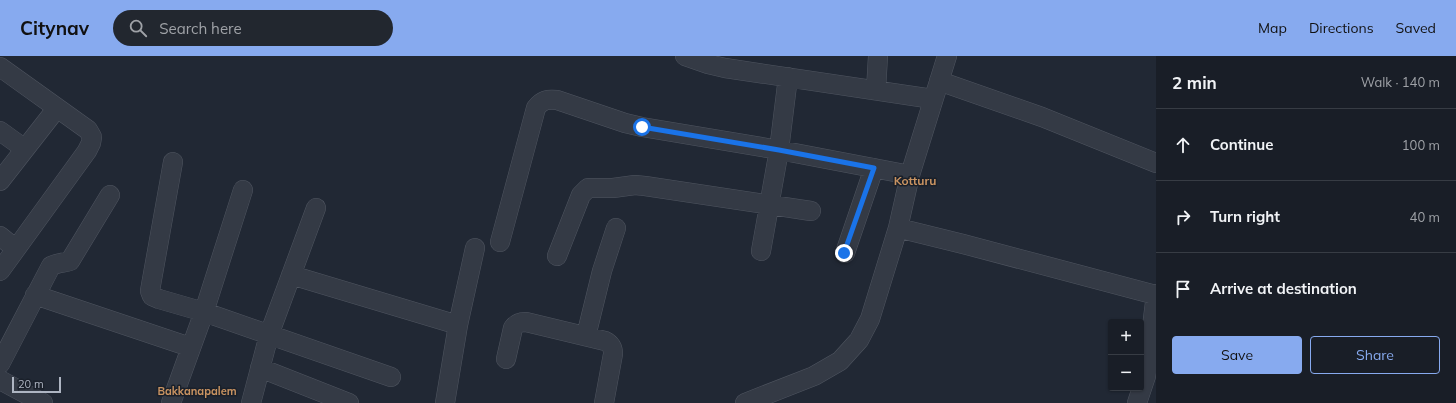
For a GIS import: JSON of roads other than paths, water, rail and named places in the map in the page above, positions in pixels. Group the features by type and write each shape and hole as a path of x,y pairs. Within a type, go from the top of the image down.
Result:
{"street":[{"path":"685,56 725,68 933,99"},
{"path":"876,90 878,56"},
{"path":"745,403 814,376 840,360 859,340 870,318 898,228 910,175 947,56"},
{"path":"0,67 88,130 92,137 91,143 0,271"},
{"path":"761,251 779,150 788,77"},
{"path":"939,81 1042,117 1156,163"},
{"path":"500,242 536,108 541,102 548,99 557,100 625,123 642,127 779,150 910,175"},
{"path":"0,180 57,108"},
{"path":"0,131 25,149"},
{"path":"173,162 150,291 152,296 204,312 391,377"},
{"path":"844,253 874,168"},
{"path":"557,256 581,195 588,188 613,188 635,185 645,186 811,211"},
{"path":"171,403 190,347 204,312 243,190"},
{"path":"0,364 51,266 56,263 70,262 110,195"},
{"path":"251,403 269,335 316,208"},
{"path":"586,336 602,271 616,228"},
{"path":"898,228 1156,294 1146,376 1137,403"},
{"path":"0,236 16,249"},
{"path":"445,403 458,324 475,248"},
{"path":"292,275 458,324"},
{"path":"35,295 190,347"},
{"path":"506,359 513,328 516,323 520,322 526,322 610,343 613,348 604,403"},
{"path":"260,368 349,403"},
{"path":"0,380 43,403"}],"district":[{"name":"Kotturu","path":"915,180"},
{"name":"Bakkanapalem","path":"197,391"}]}
